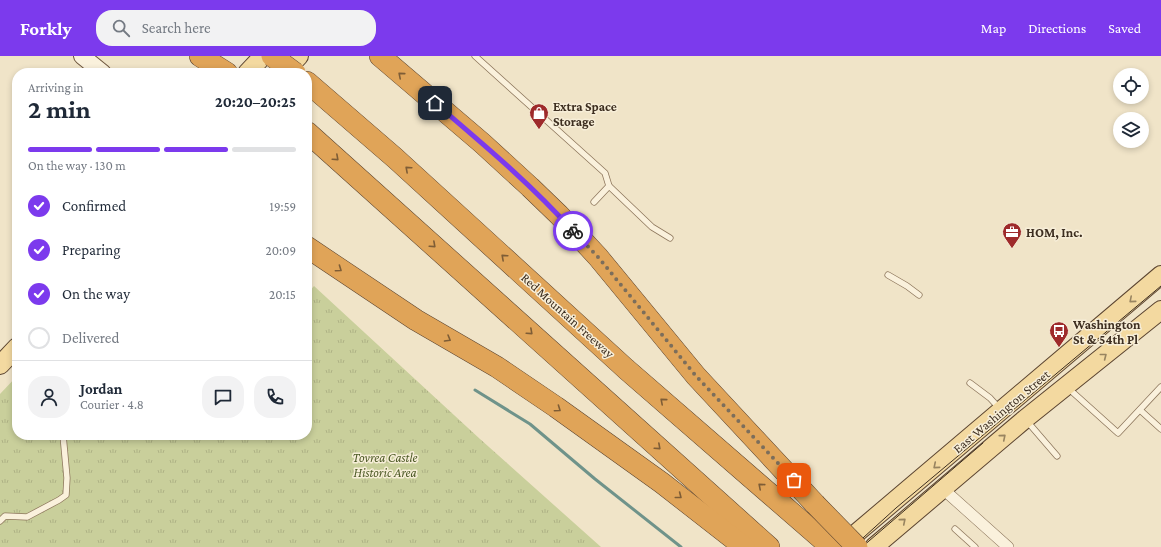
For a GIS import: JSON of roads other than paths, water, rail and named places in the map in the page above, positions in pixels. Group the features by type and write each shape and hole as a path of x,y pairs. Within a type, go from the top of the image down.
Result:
{"highway":[{"path":"200,56 220,68"},
{"path":"272,56 288,68"},
{"path":"380,56 488,148 559,215 598,257 696,376 857,547"},
{"name":"Red Mountain Freeway","path":"312,86 401,163 626,368 831,547"},
{"path":"312,136 769,547"},
{"path":"312,250 416,320 496,367 556,407 662,483 744,547"}],"main road":[{"path":"82,56 97,68"},
{"path":"251,68 262,56"},
{"path":"288,68 299,56"},
{"name":"East Washington Street","path":"840,547 1161,275"},
{"name":"East Washington Street","path":"874,547 1024,419 1161,310"},
{"path":"0,365 12,352"}],"street":[{"path":"942,488 1008,547"}],"lane":[{"path":"475,56 605,172 609,186 652,227 670,238"},
{"path":"594,202 609,186"},
{"path":"888,275 907,286 919,296"},
{"path":"970,383 990,398 1001,410"},
{"path":"1066,386 1118,433 1161,387"},
{"path":"1140,410 1161,429"},
{"path":"1024,419 1057,456"},
{"path":"0,521 5,516 27,517 66,495 67,478 63,440"},
{"path":"955,529 975,547"}],"waterway":[{"path":"475,390 530,424 595,479 681,547"}],"tram line":[{"path":"853,547 896,508 1161,286"},
{"path":"862,547 983,443"}],"place":[{"name":"Extra Space Storage","path":"539,130"},
{"name":"HOM, Inc.","path":"1012,249"},
{"name":"Washington St & 54th Pl","path":"1059,348"}],"park label":[{"name":"Tovrea Castle Historic Area","path":"385,464"}]}
